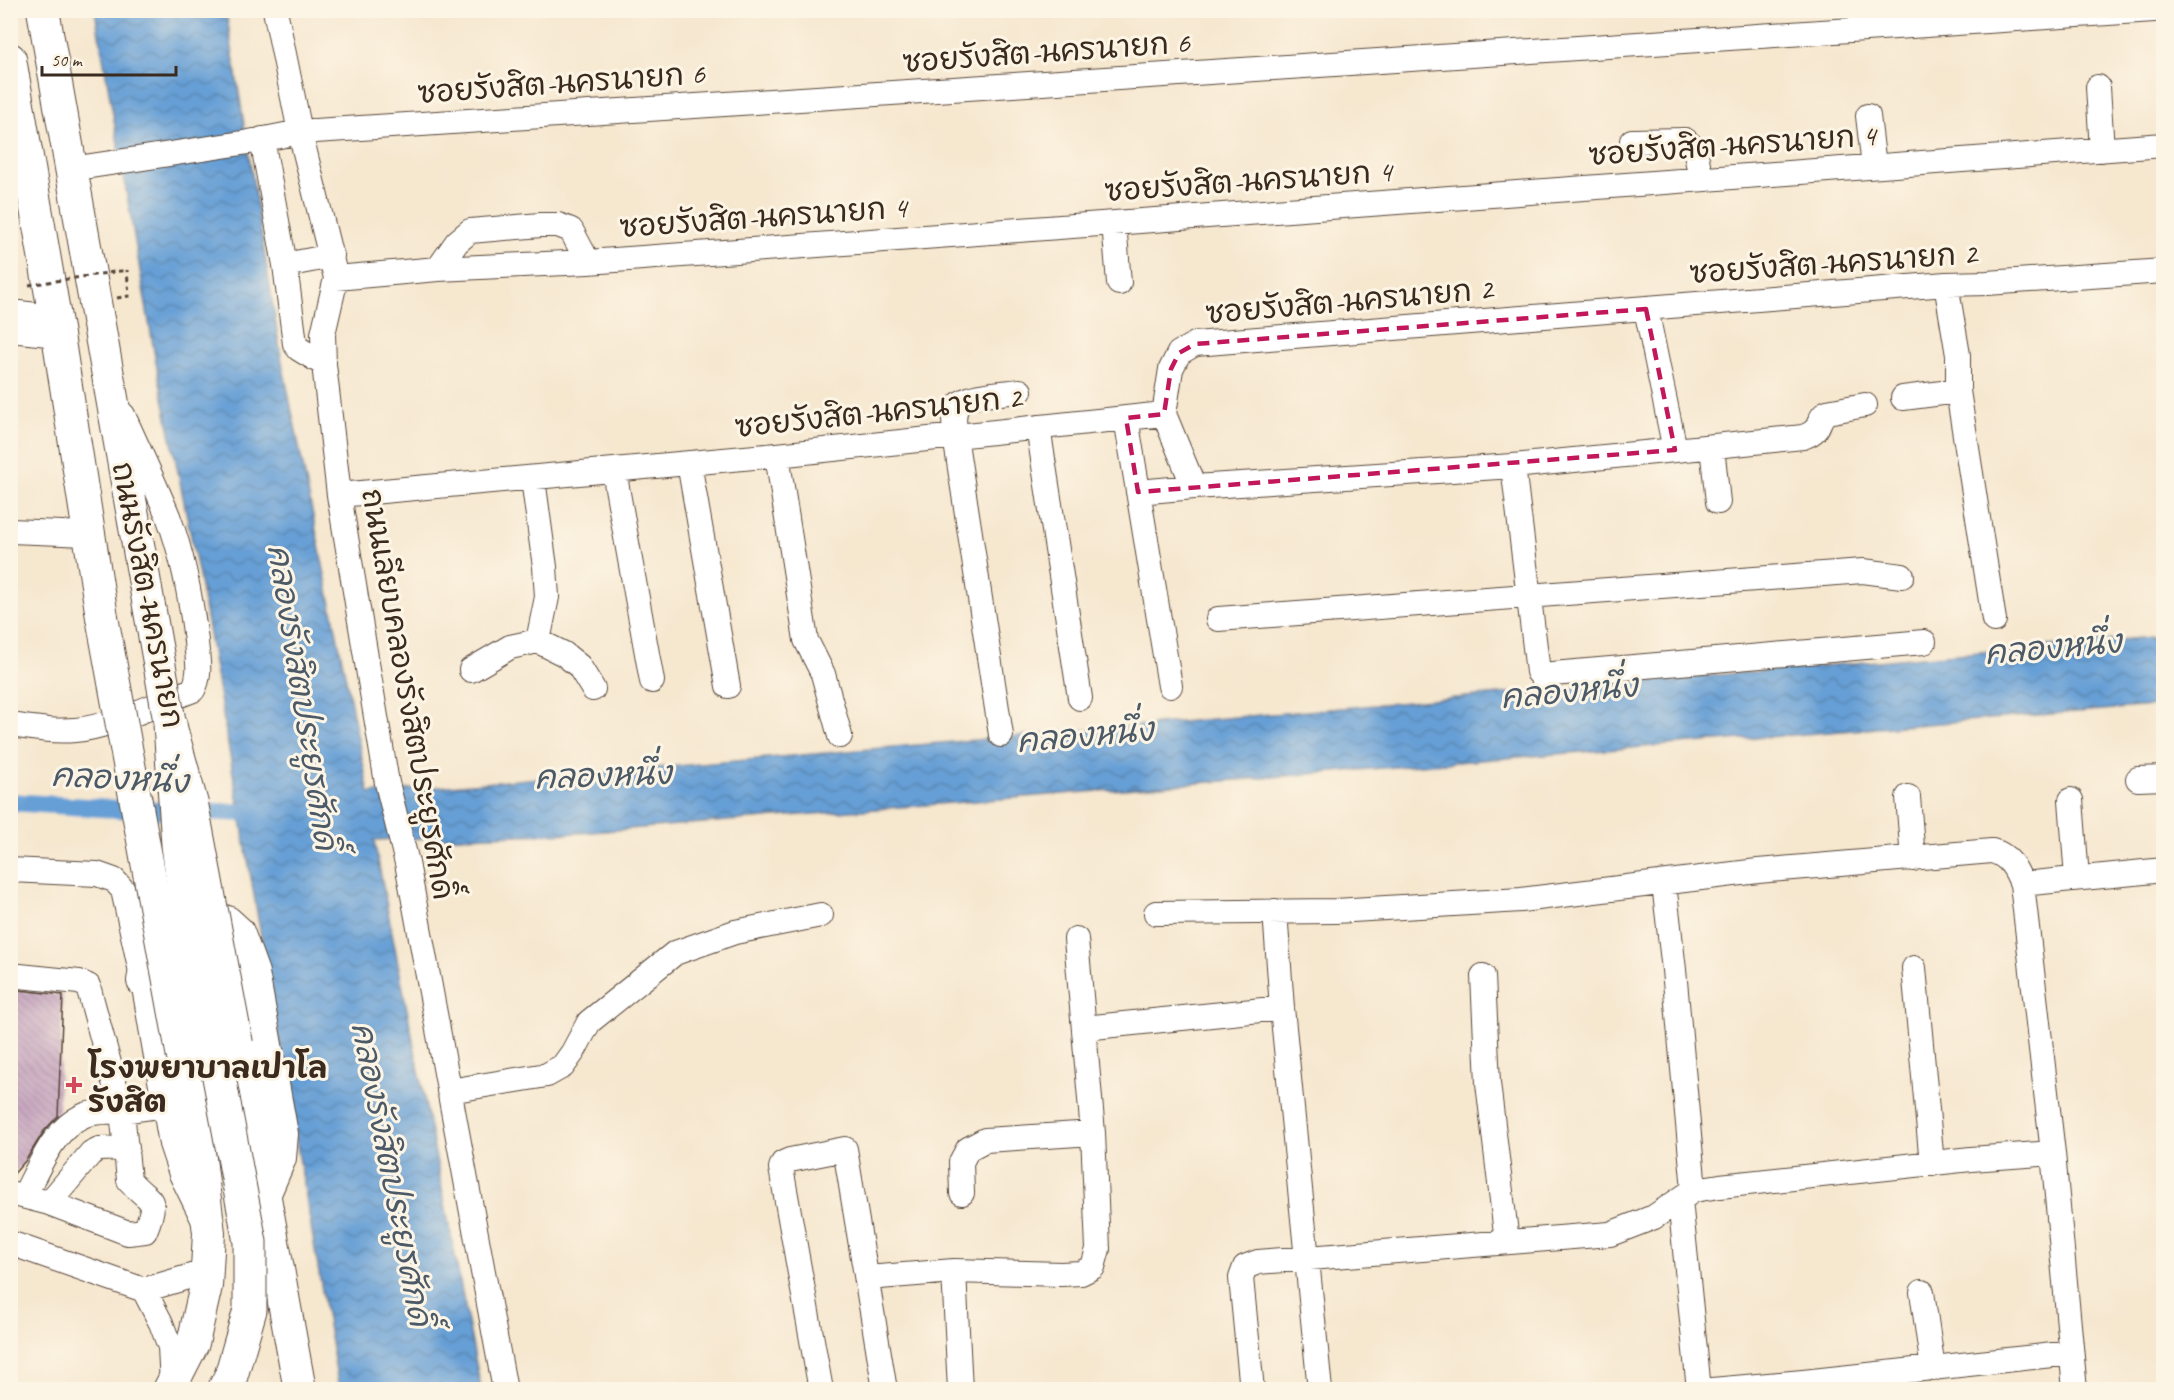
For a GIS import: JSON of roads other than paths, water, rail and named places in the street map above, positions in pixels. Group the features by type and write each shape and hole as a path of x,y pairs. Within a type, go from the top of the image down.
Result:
{"highway":[{"path":"170,724 178,845 185,896 250,1242 250,1310 231,1376 224,1389"}],"main road":[{"name":"ถนนรังสิต-นครนายก","path":"44,10 170,724 192,804 300,1389"},
{"name":"ถนนรังสิต-นครนายก","path":"10,59 56,326 102,617 199,1150 209,1233 206,1286 193,1344 171,1387"},
{"path":"143,981 148,954 156,936 182,919 213,917 227,922 238,932 253,973 282,1134 280,1158 264,1193"},
{"path":"270,1227 280,1389"}],"street":[{"name":"ถนนเลียบคลองรังสิตประยูรศักดิ์","path":"275,10 300,132 334,267 323,334 324,364 339,495 387,783 407,863 505,1389"},
{"name":"ซอยรังสิต-นครนายก 6","path":"71,169 300,132 2154,10"},
{"path":"2098,87 2102,150"},
{"path":"1868,116 1874,166"},
{"path":"255,140 285,265 295,344 299,349 324,364"},
{"path":"1632,141 1685,140 1695,149 1701,179"},
{"name":"ซอยรังสิต-นครนายก 4","path":"285,265 438,269 588,262 2163,145"},
{"path":"1114,222 1119,283"},
{"path":"438,269 457,242 470,231 541,225 558,225 571,230 588,262"},
{"name":"ซอยรังสิต-นครนายก 2","path":"339,495 533,479 1164,414 1171,369 1179,353 1195,344 1946,284 2163,271"},
{"path":"1946,284 1958,355 1958,391 1994,620"},
{"path":"1646,309 1675,450"},
{"path":"10,312 56,326"},
{"path":"10,330 56,326"},
{"path":"10,725 53,731 78,730 102,725 193,690 198,681 199,670 191,604 183,565 168,517 108,383"},
{"path":"1001,735 955,436 954,415 957,406 966,399 1020,391"},
{"path":"1903,398 1958,391"},
{"path":"1138,492 1513,466 1803,437 1819,428 1822,415 1827,412 1865,405"},
{"path":"1164,414 1194,487"},
{"path":"1126,418 1170,686"},
{"path":"1038,427 1080,698"},
{"path":"1712,447 1718,502"},
{"path":"777,455 806,640 823,674 840,736"},
{"path":"689,463 728,686"},
{"path":"1513,466 1538,672 1544,676 1924,642"},
{"path":"614,471 652,681"},
{"path":"533,479 544,555 547,597 538,640"},
{"path":"10,531 88,534"},
{"path":"1218,619 1863,571 1902,576"},
{"path":"471,670 510,647 538,640 564,654 579,666 593,689"},
{"path":"2138,779 2163,778"},
{"path":"1908,797 1913,859"},
{"path":"2070,800 2077,878"},
{"path":"1156,913 1335,911 1521,900 1758,872 1992,851 2001,853 2016,870 2022,884 2053,1153 2075,1389"},
{"path":"10,870 97,874 114,880 123,890 143,981 171,1144 181,1174 209,1233"},
{"path":"2022,884 2163,870"},
{"path":"1664,884 1674,970 1699,1389"},
{"path":"1275,911 1282,1008 1320,1389"},
{"path":"449,1091 547,1075 562,1066 573,1052 589,1022 675,953 735,932 821,915"},
{"path":"867,1278 954,1271 1082,1273 1093,1267 1098,1249 1093,1133 1076,939"},
{"path":"1914,968 1932,1164"},
{"path":"10,975 79,982 88,986 122,1111 129,1179 149,1197 153,1213 146,1232 129,1233 49,1203 17,1195 69,1123 87,1114 122,1111 165,1105"},
{"path":"1483,976 1488,1083 1507,1242"},
{"path":"1084,1028 1282,1008"},
{"path":"962,1193 961,1162 968,1149 985,1140 1093,1133"},
{"path":"49,1203 91,1153 99,1149 127,1148"},
{"path":"821,1389 781,1168 783,1163 790,1160 845,1149 885,1389"},
{"path":"1252,1389 1241,1278 1245,1267 1258,1263 1610,1233 1654,1217 1687,1195 1720,1186 2053,1153"},
{"path":"10,1243 144,1290 198,1274 207,1265"},
{"path":"954,1271 960,1389"},
{"path":"144,1290 170,1347 171,1387"},
{"path":"1922,1292 1933,1369"},
{"path":"1712,1389 1933,1369 2070,1353"}],"water":[{"name":"คลองรังสิตประยูรศักดิ์","path":"95,11 226,11 282,362 369,793 2163,636 2163,705 579,833 374,840 481,1389 339,1389 199,576 157,368"}],"waterway":[{"name":"คลองหนึ่ง","path":"10,802 131,810 263,813"}],"place":[{"name":"โรงพยาบาลเปาโล รังสิต","path":"74,1085"}]}
